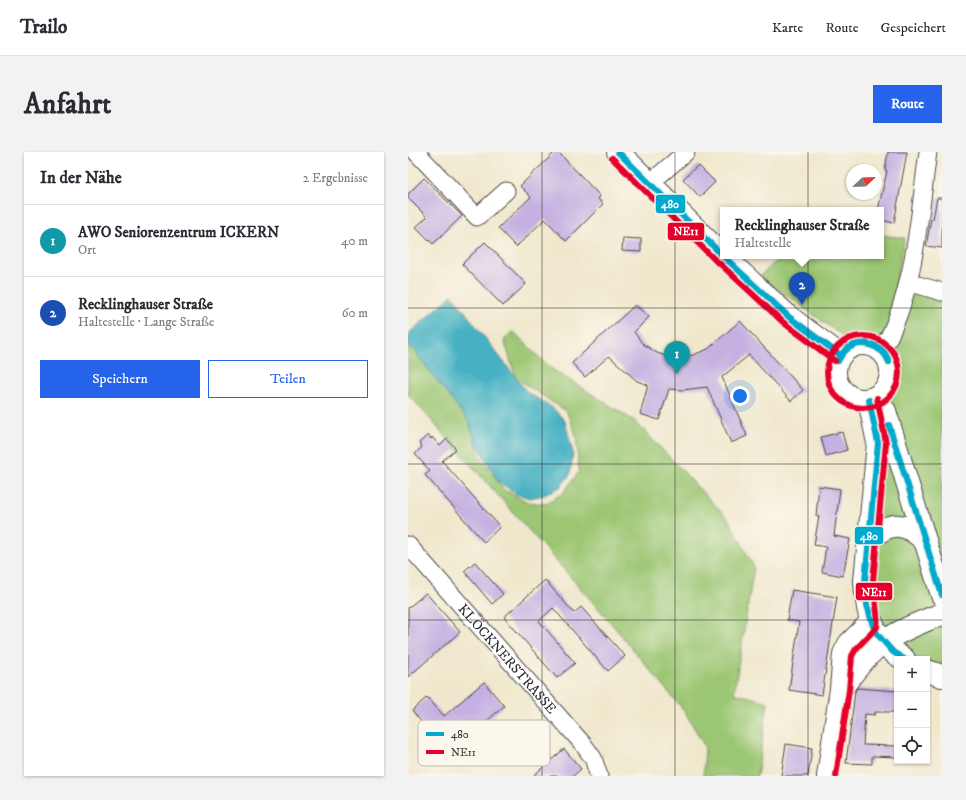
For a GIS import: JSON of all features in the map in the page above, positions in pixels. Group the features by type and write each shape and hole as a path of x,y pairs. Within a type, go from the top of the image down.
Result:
{"main road":[{"path":"618,152 720,253"},
{"path":"726,259 789,317 840,355"},
{"path":"860,343 868,344 882,350 890,364 891,372 886,388 875,397 861,400 852,398 839,388 834,371 840,355 852,345 860,343"},
{"path":"875,397 878,443 877,472 865,581 866,601 871,622 882,642 900,656"},
{"path":"875,397 925,541 942,595"},
{"path":"869,539 878,532 890,526 900,525 909,528 925,541"},
{"path":"841,689 858,664 882,642 899,632 942,614"},
{"path":"828,776 841,689 844,654 849,644 871,622"},
{"path":"930,672 942,676"}],"street":[{"path":"416,152 477,217 506,191"},
{"path":"649,184 686,152"},
{"path":"882,350 891,336 908,282 928,152"},
{"path":"908,282 942,292"},
{"name":"KLÖCKNERSTRASSE","path":"408,545 583,744 593,758 599,776"}],"green space":[{"path":"884,235 905,238 895,285 942,302 942,668 930,665 930,656 911,656 898,648 872,604 877,405 889,398 894,387 896,357 870,337 848,340 760,276 779,259 884,259"},
{"path":"513,331 550,368 636,422 729,520 754,567 734,693 768,702 757,776 703,776 705,747 685,712 606,617 408,394 408,343 469,422 480,457 504,490 528,502 544,504 562,494 579,472 576,435 567,412 516,378 504,340"}],"water":[{"path":"452,295 527,392 553,408 565,421 573,453 570,475 560,487 544,495 530,498 516,494 498,481 476,443 469,422 408,343 408,334"}],"building":[{"path":"555,152 558,152 600,196 598,199 603,204 566,241 545,219 516,247 498,228 531,197 520,186"},
{"path":"888,152 907,152 894,223 884,221 884,207 879,207 880,200 882,200 882,193 887,171 885,170"},
{"path":"698,165 715,182 700,197 683,179"},
{"path":"424,178 462,216 433,244 416,227 427,217 408,198 408,194"},
{"path":"937,198 942,198 942,248 926,246"},
{"path":"623,238 641,239 641,252 622,251"},
{"path":"485,242 526,284 503,306 462,264"},
{"path":"635,305 649,317 634,332 643,344 657,353 675,359 693,355 708,349 740,321 803,390 791,401 749,355 722,377 747,436 731,443 707,387 682,390 669,389 659,420 640,414 648,385 637,381 609,356 585,377 572,363"},
{"path":"842,432 847,450 826,456 821,437"},
{"path":"428,435 431,439 432,437 440,446 447,439 456,449 442,461 500,527 484,542 425,475 430,471 415,454 422,447 419,443"},
{"path":"819,486 840,489 834,536 850,539 843,576 822,572 826,547 814,545 819,516 816,516"},
{"path":"475,562 503,594 492,604 464,571"},
{"path":"545,580 574,613 581,607 625,656 608,671 553,608 539,621 575,663 557,678 504,617"},
{"path":"792,590 837,597 822,695 789,690 799,622 787,620"},
{"path":"426,593 460,632 408,677 408,608"},
{"path":"484,682 504,706 488,720 420,720 412,711 427,697 444,716"},
{"path":"857,688 894,691 894,712 875,712 875,715 865,714 863,745 894,746 894,757 872,756 872,764 846,763 855,692"},
{"path":"786,744 812,748 808,776 781,776"},
{"path":"564,749 581,769 573,776 533,776 544,766 550,766 550,761"}],"transit line":[{"name":"480","path":"618,152 720,253"},
{"name":"NE11","path":"612,158 717,262"},
{"name":"480","path":"726,259 789,317 840,355"},
{"name":"NE11","path":"718,262 784,323 835,361"},
{"name":"NE11","path":"856,336 870,336 877,338 889,346 897,358 899,372 897,386 889,398 877,406 870,408 856,408 849,406 837,398 829,386 827,379 827,365 829,358 837,346 849,338 856,336"},
{"name":"480","path":"838,361 842,353 848,348 864,344 879,348 885,354 889,362"},
{"name":"480","path":"838,361 842,354 852,346 864,344 870,345 881,351 889,362"},
{"name":"NE11","path":"836,776 849,690 852,656 856,649 877,627 878,624 873,581 886,443 877,398"},
{"name":"480","path":"869,400 878,443 865,581 867,605 873,626 878,635 893,652 899,656"},
{"name":"480","path":"889,425 942,595"}],"place":[{"name":"Recklinghauser Straße","path":"802,305"},
{"name":"AWO Seniorenzentrum ICKERN","path":"677,374"}]}
